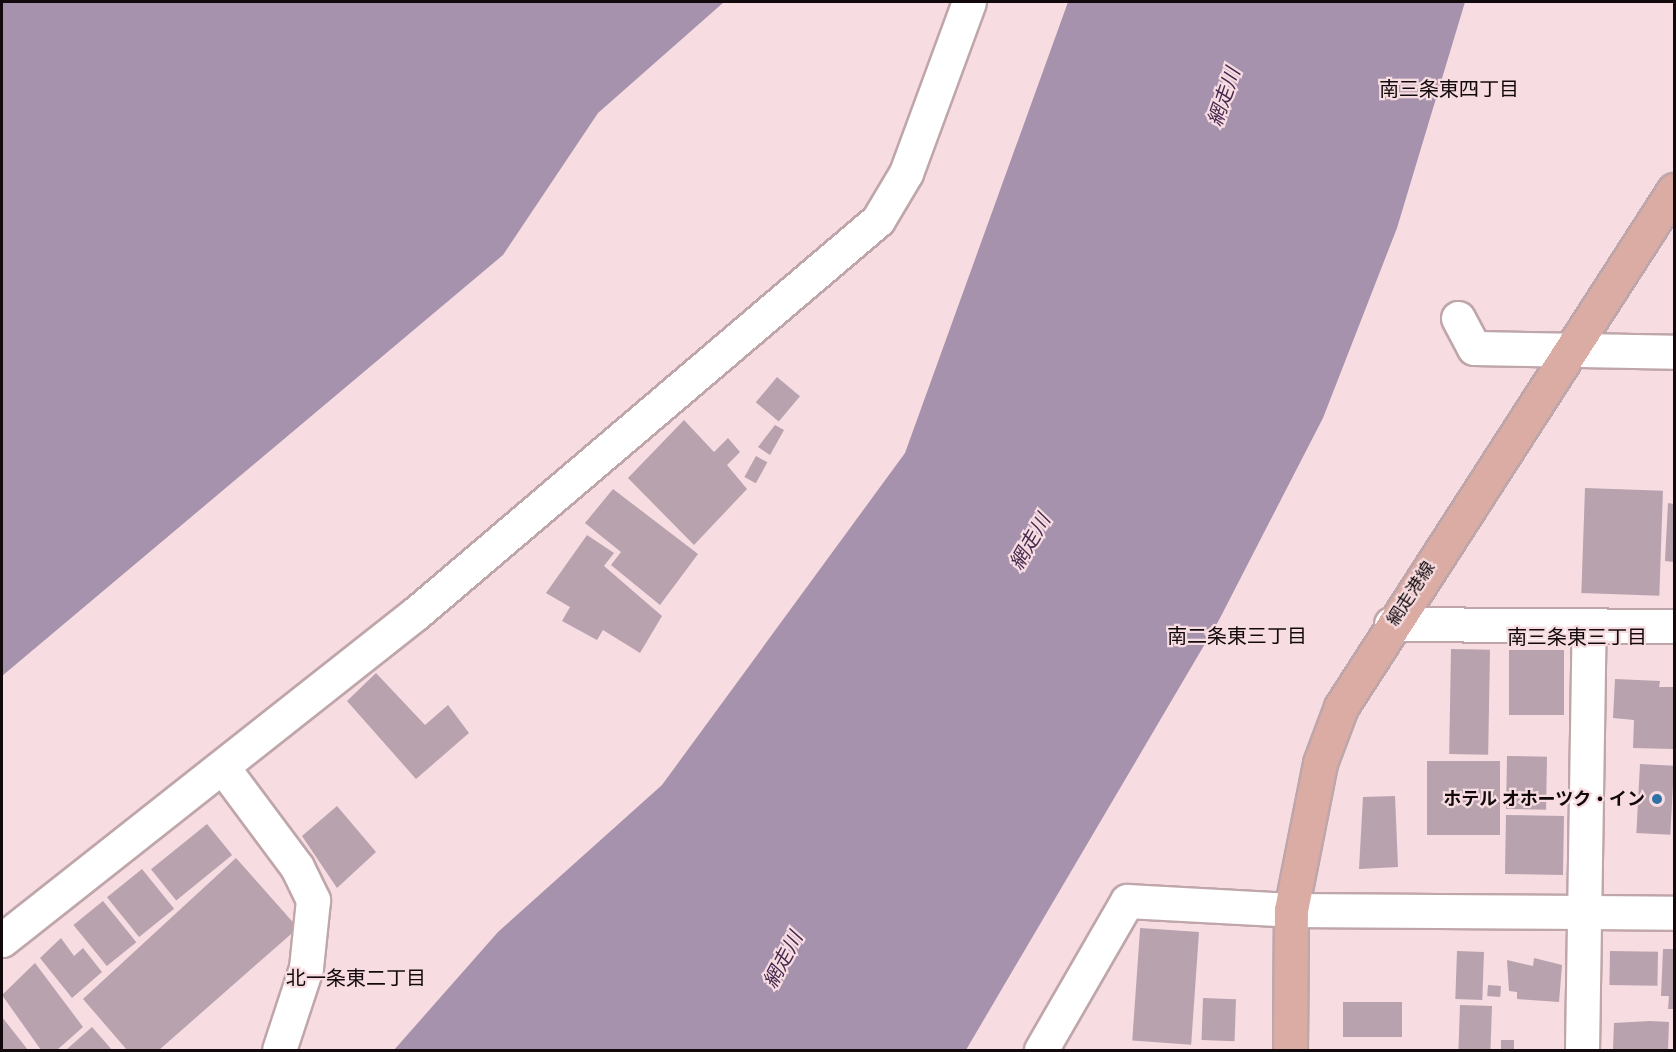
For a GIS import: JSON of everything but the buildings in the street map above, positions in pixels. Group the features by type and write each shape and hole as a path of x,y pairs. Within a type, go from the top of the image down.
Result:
{"main road":[{"name":"網走港線","path":"1290,1050 1291,910 1320,763 1341,707 1391,624 1573,351 1674,190"}],"street":[{"path":"2,940 224,769 878,220 906,173 969,2"},
{"path":"1458,318 1474,348 1674,352"},
{"path":"1391,624 1674,626"},
{"path":"1582,1050 1589,626"},
{"path":"224,769 297,867 313,900 306,968 279,1050"},
{"path":"1041,1050 1127,901 1291,910 1674,913"}],"water":[{"path":"2,2 724,2 598,113 503,255 2,676"},
{"name":"網走川","path":"1068,2 1465,2 1397,228 1323,418 1219,620 966,1050 394,1050 498,932 662,785 905,453"}],"place":[{"name":"ホテル オホーツク・イン","path":"1657,799"}],"district":[{"name":"南三条東四丁目","path":"1449,89"},
{"name":"南二条東三丁目","path":"1237,636"},
{"name":"南三条東三丁目","path":"1577,637"},
{"name":"北一条東二丁目","path":"356,978"}]}
